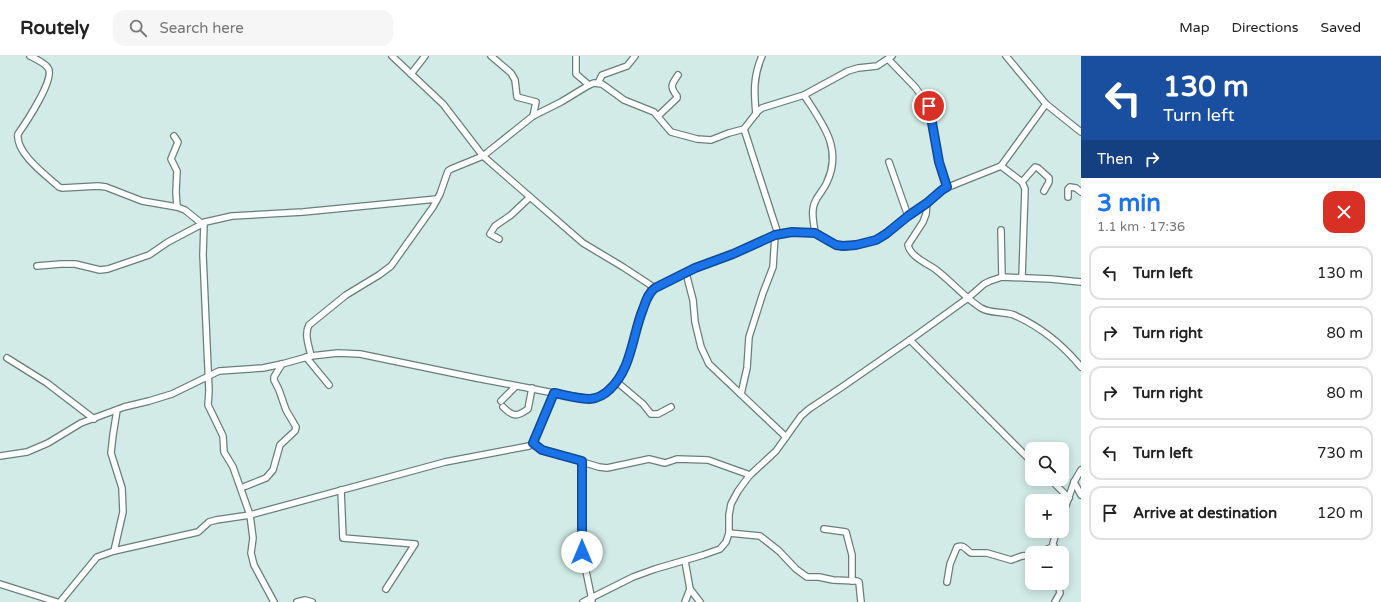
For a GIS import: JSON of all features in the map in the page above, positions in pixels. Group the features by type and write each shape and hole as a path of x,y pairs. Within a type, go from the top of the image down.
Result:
{"street":[{"path":"30,56 48,67 50,72 42,96 18,134 18,141 28,158 59,187 102,186 142,202 177,206 185,210 198,222 204,223"},
{"path":"392,56 443,104 483,156 583,243 655,288"},
{"path":"411,74 425,56"},
{"path":"491,56 511,73 515,80 517,97 536,102 533,116"},
{"path":"576,56 576,74 589,85"},
{"path":"598,83 602,75 627,66 635,56"},
{"path":"756,114 754,86 756,70 762,56"},
{"path":"1006,56 1046,104 1081,132"},
{"path":"329,385 309,356 307,328 309,325 346,295 391,266 438,199 448,171 483,156 533,116 561,102 589,85 598,83 607,86 624,100 650,109 671,132 697,140 711,140 744,129 762,108 804,95 848,71 858,68 877,66 890,57 929,106 939,162 947,187"},
{"path":"658,116 677,98 672,84 678,75"},
{"path":"804,95 826,129 830,139 832,151 831,172 827,183 815,201 813,207 815,233"},
{"path":"0,456 27,452 48,443 81,424 118,410 172,394 219,371 255,369 282,364 309,356 338,353 360,354 516,386 589,399 598,397 606,393 616,382 628,360 635,330 646,299 650,292 655,288 686,273 777,235 792,232 815,233 836,245 843,246 856,245 876,240 947,187 1001,166 1046,104"},
{"path":"741,394 747,368 749,338 772,268 777,235 744,129"},
{"path":"174,136 178,142 171,159 177,171 177,206"},
{"path":"889,162 908,216"},
{"path":"1001,166 1022,182 1025,189 1022,277"},
{"path":"1022,182 1035,168 1038,168 1049,178 1049,182 1044,191"},
{"path":"1068,197 1068,189 1070,187 1076,188 1081,192"},
{"path":"499,239 490,234 495,226 511,215 530,197"},
{"path":"37,266 75,264 100,270 108,269 149,255 168,242 204,223 232,216 303,212 438,199"},
{"path":"927,203 926,214 923,222 909,242 909,248 912,253 936,270 968,298 985,310 1014,315 1038,328 1065,349 1081,367"},
{"path":"204,223 203,255 209,391 208,405 223,436 224,452 232,467 250,515 253,538 251,553 254,565 274,602"},
{"path":"1001,230 1002,277"},
{"path":"686,273 693,300 694,322 701,347 709,364 786,437"},
{"path":"583,602 592,600 632,577 720,549 726,542 729,533 729,515 731,504 738,491 750,475 776,451 801,416 910,340 990,280 1002,277 1022,277 1081,282"},
{"path":"910,340 1025,455"},
{"path":"7,358 47,383 94,419"},
{"path":"240,488 266,478 273,470 280,445 295,431 296,427 286,410 274,380 274,377 282,364"},
{"path":"616,382 643,404 651,414 658,414 671,407"},
{"path":"501,401 516,386"},
{"path":"503,407 509,414 515,415 522,413 528,409 532,388"},
{"path":"60,602 97,557 114,551 198,532 205,524 216,520 250,515 445,462 529,446 533,443 554,393"},
{"path":"114,551 123,512 122,488 111,453 118,410"},
{"path":"533,443 542,450 599,467 607,468 649,459 665,463 677,459 708,460 750,475"},
{"path":"582,461 582,552 592,600"},
{"path":"1069,498 1074,482 1081,470"},
{"path":"1074,482 1081,495"},
{"path":"1057,486 1065,494"},
{"path":"341,490 343,538 415,544 386,589"},
{"path":"824,529 846,532 852,555 852,581"},
{"path":"729,533 763,538 779,551 801,574 807,577 859,582 861,602"},
{"path":"1054,546 1053,543 1055,538"},
{"path":"947,582 950,564 958,547 960,546 964,547 971,553 987,553 1012,560 1025,556"},
{"path":"685,561 690,589 700,602"},
{"path":"0,584 57,602"},
{"path":"685,602 690,589"},
{"path":"1055,602 1060,593 1059,590"},
{"path":"298,602 305,600 312,602"}],"route":[{"path":"582,552 582,461 542,450 533,443 554,393 589,399 598,397 613,387 628,360 634,333 646,299 650,292 655,288 695,268 733,254 775,235 792,232 815,233 836,245 843,246 856,245 876,240 927,203 947,187 939,162 929,106"}]}
